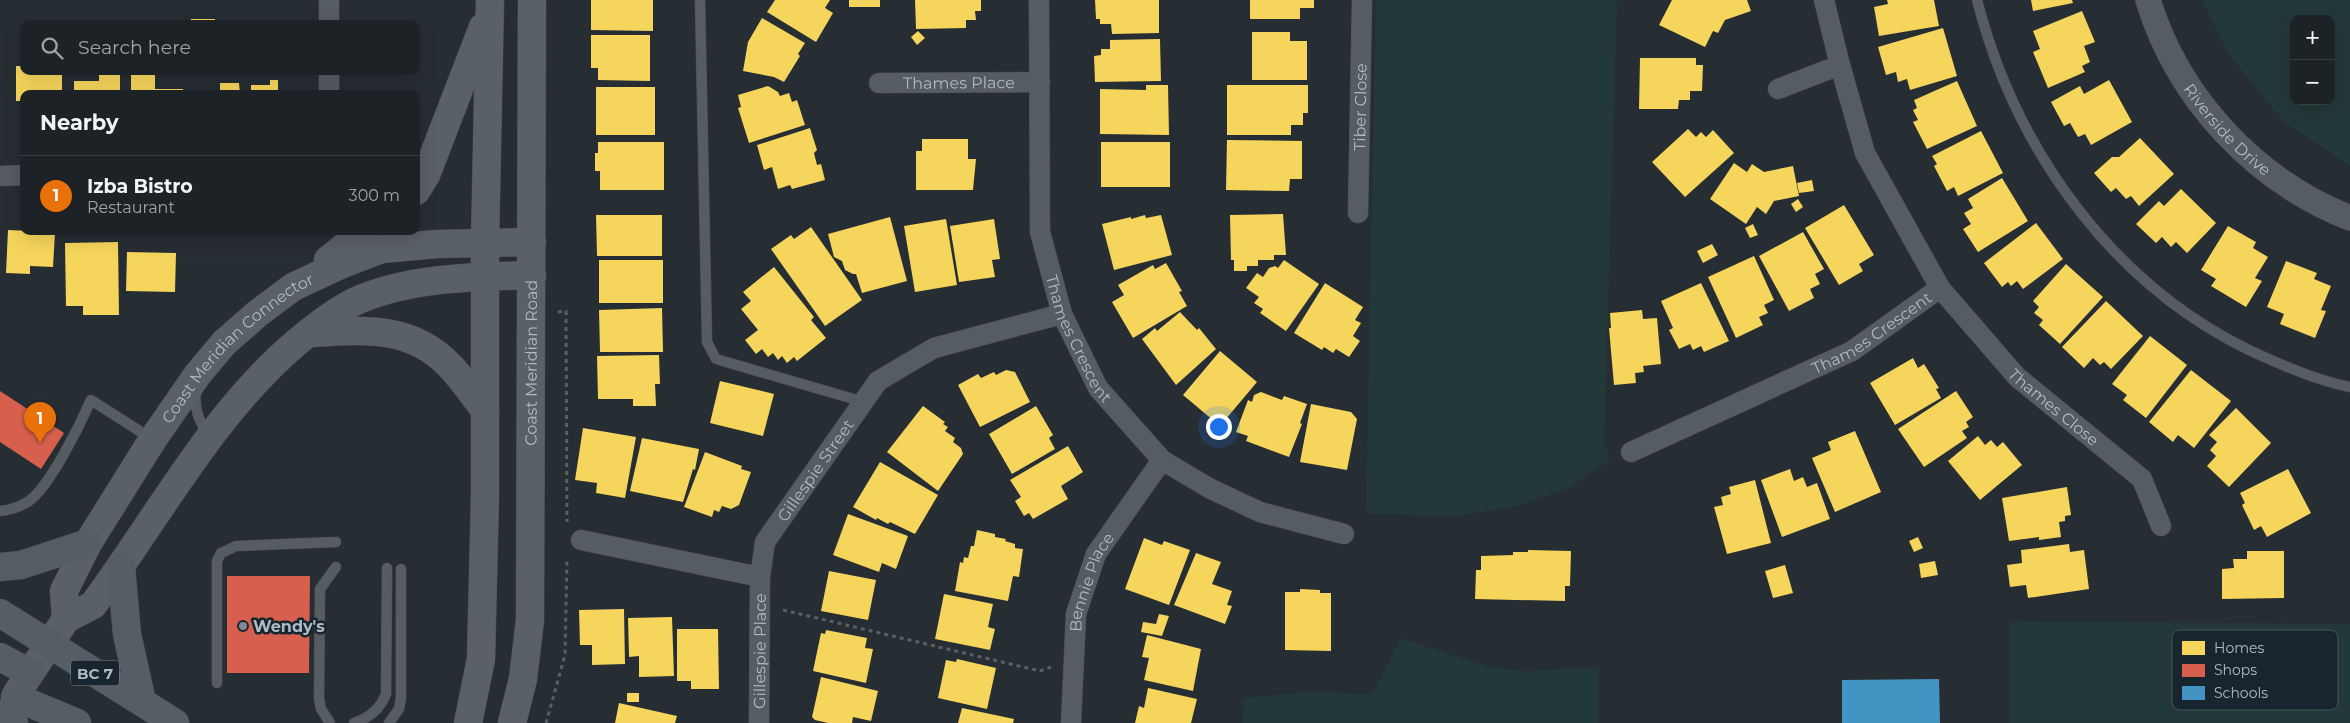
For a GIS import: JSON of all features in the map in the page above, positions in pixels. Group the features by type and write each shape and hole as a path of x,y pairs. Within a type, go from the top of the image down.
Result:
{"main road":[{"name":"Coast Meridian Road","path":"512,723 523,679 530,620 532,0"},
{"path":"420,185 426,175 490,4"},
{"path":"468,723 481,659 485,410 485,243 490,4"},
{"path":"293,287 359,235"},
{"name":"Coast Meridian Connector","path":"66,619 64,591 88,543 153,439 198,374 224,343 257,314 293,287 340,265 382,250 413,245 532,242"},
{"name":"Coast Meridian Connector","path":"6,714 66,619 93,605 210,437 257,378 308,333 342,309 372,296 430,282 485,276 532,275"},
{"path":"308,333 377,331 392,333 416,341 448,364 485,410"},
{"path":"0,567 21,565 88,543"},
{"path":"121,567 127,634 142,702"},
{"name":"BC 7","path":"0,613 175,723"},
{"path":"0,657 30,674"},
{"path":"6,714 77,723"}],"street":[{"path":"329,0 329,20"},
{"name":"Thames Crescent","path":"1039,0 1040,232 1062,314 1098,388 1162,460 1209,488 1260,512 1344,534"},
{"name":"Tiber Close","path":"1358,213 1362,0"},
{"name":"Thames Crescent","path":"1631,452 1852,351 1940,288 1865,153 1824,0"},
{"name":"Riverside Drive","path":"2148,0 2168,53 2185,84 2208,115 2234,142 2293,189 2350,218"},
{"path":"1778,88 1840,65"},
{"path":"329,75 329,90"},
{"name":"Thames Place","path":"879,83 1040,82"},
{"path":"0,176 20,175"},
{"name":"Thames Close","path":"1940,288 2017,377 2142,479 2161,526"},
{"name":"Gillespie Street","path":"760,577 765,542 878,381 934,348 1062,314"},
{"name":"Bennie Place","path":"1071,723 1076,614 1096,554 1162,460"},
{"path":"574,534 760,577"},
{"name":"Gillespie Place","path":"759,723 760,577"}],"lane":[{"path":"700,0 707,342 716,359 864,402"},
{"path":"1977,0 1997,65 2020,118 2046,167 2108,246 2146,282 2188,315 2238,346 2300,372 2350,387"},
{"path":"198,374 196,410 200,423 210,437"},
{"path":"0,511 22,506 41,489 76,431 91,400 153,439"},
{"path":"217,683 217,561 221,553 236,546 336,542"},
{"path":"330,723 321,708 319,698 320,589 336,567"},
{"path":"354,723 375,712 383,704 386,694 387,568"},
{"path":"389,723 399,709 401,697 401,569"}],"path":[{"path":"555,312 566,311 574,534"},
{"path":"546,723 565,655 567,557"},
{"path":"760,605 1040,671 1073,658"}],"green space":[{"path":"1376,0 1617,0 1604,441 1610,460 1569,488 1522,505 1459,516 1366,514"},
{"path":"2202,0 2350,0 2350,166 2283,121 2227,52"},
{"path":"2010,621 2350,624 2350,723 2009,723"},
{"path":"1400,638 1489,667 1522,671 1599,667 1598,723 1243,723 1244,698 1306,692 1373,694"}],"building: Homes":[{"path":"591,0 653,0 653,31 591,30"},
{"path":"775,0 830,0 825,8 833,13 816,42 767,12"},
{"path":"849,0 880,0 880,7 849,7"},
{"path":"915,0 981,0 981,11 975,11 976,20 966,20 966,28 916,29"},
{"path":"1095,0 1159,0 1159,33 1112,34 1111,24 1100,24 1100,19 1096,19"},
{"path":"1250,0 1314,0 1314,8 1300,8 1300,19 1250,19"},
{"path":"1672,0 1747,0 1751,11 1725,20 1718,33 1713,31 1705,47 1659,25"},
{"path":"1887,0 1934,0 1939,26 1879,36 1874,7 1888,4"},
{"path":"2031,0 2072,0 2073,3 2033,11"},
{"path":"2082,11 2095,42 2084,46 2090,62 2082,66 2085,72 2048,88 2033,52 2040,49 2033,31"},
{"path":"762,18 805,43 798,54 800,56 784,82 774,77 743,71 748,42"},
{"path":"191,19 215,19 215,20"},
{"path":"1943,28 1957,76 1910,90 1907,79 1898,82 1896,72 1886,75 1878,47"},
{"path":"918,31 925,38 917,45 911,37"},
{"path":"1252,32 1290,32 1290,41 1307,41 1307,80 1252,80"},
{"path":"591,35 650,35 650,81 598,80 598,68 591,68"},
{"path":"1160,39 1161,81 1095,82 1094,56 1101,55 1101,49 1110,49 1110,40"},
{"path":"1640,58 1696,58 1696,65 1703,65 1702,91 1690,91 1690,100 1679,100 1678,109 1639,109"},
{"path":"16,66 20,66 20,75 62,75 62,90 20,90 20,101 16,101"},
{"path":"99,75 120,75 120,90 74,90 74,81 99,81"},
{"path":"131,75 155,75 155,89 183,89 183,90 131,90"},
{"path":"270,80 278,80 278,90 251,90 251,85 270,85"},
{"path":"2109,80 2132,122 2091,145 2085,134 2078,137 2070,123 2064,126 2051,102 2080,86 2084,94"},
{"path":"1957,81 1977,126 1927,149 1913,122 1918,120 1913,110 1917,108 1914,100"},
{"path":"220,83 239,83 240,90 220,90"},
{"path":"1146,85 1168,85 1169,135 1100,134 1100,89 1146,90"},
{"path":"1227,85 1308,85 1308,113 1303,113 1303,125 1291,125 1291,135 1227,135"},
{"path":"768,86 778,92 780,96 789,93 792,102 797,100 805,125 749,143 738,108 741,107 738,95"},
{"path":"596,87 655,87 655,135 596,135"},
{"path":"810,128 817,150 814,153 817,165 821,164 825,180 792,189 790,185 778,189 772,167 764,170 757,145"},
{"path":"1688,129 1696,137 1701,132 1706,137 1713,130 1734,153 1685,197 1652,162"},
{"path":"1981,131 2003,173 1958,196 1954,187 1947,191 1934,166 1937,164 1932,156"},
{"path":"2140,138 2174,174 2139,206 2131,196 2126,199 2116,188 2111,192 2094,173 2112,157 2119,157"},
{"path":"922,139 968,139 968,159 976,159 973,190 916,190 916,151 922,151"},
{"path":"1227,140 1302,141 1302,179 1290,179 1289,191 1226,190"},
{"path":"598,142 664,142 664,190 600,190 600,171 595,171 595,153 598,153"},
{"path":"1101,142 1170,142 1170,187 1101,187"},
{"path":"1734,163 1747,172 1752,164 1764,172 1793,166 1799,196 1774,201 1766,214 1757,207 1746,224 1710,199"},
{"path":"2002,178 2028,221 1978,252 1963,229 1971,224 1964,213 1973,208 1968,199"},
{"path":"1812,180 1814,191 1799,193 1797,183"},
{"path":"2181,189 2216,223 2187,253 2176,242 2171,247 2162,237 2156,243 2136,224 2159,201 2164,206"},
{"path":"1798,199 1803,207 1796,212 1791,204"},
{"path":"1844,205 1874,255 1859,264 1863,271 1839,285 1805,228"},
{"path":"1283,214 1286,255 1274,255 1274,260 1258,260 1258,266 1247,266 1247,271 1234,271 1234,260 1231,260 1230,215"},
{"path":"596,215 662,215 662,256 597,256"},
{"path":"1145,215 1146,218 1161,215 1172,255 1114,270 1102,224"},
{"path":"890,217 907,281 862,293 856,274 845,270 842,261 834,257 828,234"},
{"path":"946,219 957,285 915,292 904,226"},
{"path":"994,219 1000,259 992,260 995,277 959,282 950,226"},
{"path":"2036,223 2063,259 2023,289 2017,281 2011,286 2008,282 2002,287 1984,263"},
{"path":"1753,224 1758,235 1750,238 1745,228"},
{"path":"2228,226 2256,242 2253,248 2268,257 2255,278 2262,281 2246,307 2211,286 2216,279 2201,270"},
{"path":"811,227 862,300 825,326 771,249 791,235 794,239"},
{"path":"8,230 20,231 20,235 55,235 53,267 30,266 30,274 6,273"},
{"path":"1803,232 1824,269 1815,274 1820,284 1810,289 1814,298 1789,311 1759,256"},
{"path":"118,242 119,315 83,315 83,306 66,306 65,243"},
{"path":"1712,244 1718,255 1703,263 1697,251"},
{"path":"127,252 176,253 175,292 126,291"},
{"path":"1754,256 1774,300 1764,305 1768,313 1759,317 1763,325 1736,338 1708,277"},
{"path":"599,260 663,260 663,303 599,303"},
{"path":"1284,260 1319,284 1286,331 1260,313 1263,309 1254,303 1259,297 1246,288 1257,273 1263,277 1269,268 1275,266 1278,268"},
{"path":"2286,261 2317,273 2314,279 2331,286 2321,310 2326,311 2315,338 2280,324 2284,314 2267,307"},
{"path":"1166,263 1182,291 1179,292 1187,306 1133,338 1112,302 1124,295 1118,285 1153,265 1155,269"},
{"path":"2066,264 2103,297 2060,344 2039,325 2043,320 2034,313 2039,307 2033,301"},
{"path":"774,267 814,317 811,320 826,338 797,361 794,357 787,363 782,356 778,360 773,353 768,357 762,349 756,354 745,340 758,330 741,309 751,301 743,292"},
{"path":"1325,283 1363,307 1355,320 1361,323 1353,336 1360,341 1349,357 1336,349 1333,353 1324,347 1322,350 1294,333"},
{"path":"1701,283 1729,341 1704,352 1701,346 1693,350 1690,344 1679,349 1669,330 1673,328 1661,301"},
{"path":"2106,301 2143,336 2111,369 2104,362 2100,365 2093,358 2084,368 2062,347"},
{"path":"662,308 663,352 600,352 599,310"},
{"path":"1642,310 1643,319 1657,318 1661,364 1643,366 1644,372 1635,373 1636,383 1614,385 1609,328 1611,328 1610,313"},
{"path":"1180,312 1197,330 1199,328 1216,349 1176,385 1142,339 1155,328 1157,331"},
{"path":"2150,336 2187,365 2146,418 2123,400 2127,395 2112,384"},
{"path":"1220,351 1257,382 1220,426 1183,395"},
{"path":"659,355 660,384 655,384 656,406 633,406 633,399 598,399 597,356"},
{"path":"1913,358 1918,368 1924,364 1939,388 1936,389 1941,398 1895,425 1870,383"},
{"path":"1006,370 1015,372 1030,402 980,427 958,385 978,374 981,378 994,372 996,375"},
{"path":"2191,370 2231,401 2194,448 2178,435 2173,442 2149,422"},
{"path":"720,381 774,394 763,436 710,423"},
{"path":"1956,391 1973,417 1966,422 1969,427 1962,431 1967,438 1924,467 1898,429"},
{"path":"1261,392 1282,400 1284,396 1307,404 1300,423 1302,424 1289,457 1246,441 1248,436 1236,432 1248,400 1252,402 1254,395"},
{"path":"1311,404 1351,412 1357,419 1347,470 1300,462"},
{"path":"923,406 945,422 943,424 948,427 945,431 955,438 953,442 961,448 963,454 938,491 887,452"},
{"path":"1036,406 1053,435 1049,438 1055,449 1012,474 989,434"},
{"path":"2236,408 2271,443 2229,487 2207,466 2216,456 2210,450 2217,442 2209,435"},
{"path":"583,428 636,437 625,498 596,493 597,483 575,480"},
{"path":"1855,431 1881,492 1835,512 1812,458 1831,450 1828,442"},
{"path":"1978,436 1985,445 1991,440 1997,447 2003,442 2022,465 1980,500 1948,461"},
{"path":"642,438 699,449 695,470 693,469 683,502 630,491"},
{"path":"1068,446 1083,472 1061,486 1068,499 1033,519 1029,513 1024,516 1015,501 1021,497 1010,480"},
{"path":"705,452 742,466 741,469 751,472 739,505 731,509 722,506 719,512 714,510 712,517 684,507"},
{"path":"880,462 938,495 915,534 890,522 888,524 877,518 876,520 853,507"},
{"path":"1790,469 1794,481 1803,477 1807,487 1817,483 1830,519 1782,537 1761,480"},
{"path":"2288,469 2311,513 2267,537 2261,526 2254,530 2242,505 2245,503 2240,493"},
{"path":"1755,480 1771,543 1727,554 1714,507 1723,505 1721,497 1731,494 1729,487"},
{"path":"2067,487 2071,515 2065,516 2065,521 2059,522 2061,537 2039,540 2039,537 2009,541 2002,498"},
{"path":"848,514 908,536 896,569 882,563 879,572 833,555"},
{"path":"977,530 995,534 995,537 1006,539 1005,541 1015,544 1015,548 1023,549 1019,577 1013,576 1008,601 955,591 960,562 963,563 964,557 968,558 971,546 974,546"},
{"path":"1918,537 1923,548 1914,552 1909,541"},
{"path":"1144,538 1162,545 1164,541 1190,550 1169,605 1125,589"},
{"path":"2069,544 2070,552 2084,550 2089,589 2028,598 2026,585 2010,587 2007,565 2022,563 2021,550"},
{"path":"1528,550 1571,551 1570,586 1565,586 1565,601 1475,599 1476,570 1481,570 1481,556 1513,555 1513,552 1528,552"},
{"path":"2247,551 2284,551 2284,598 2222,599 2222,569 2234,568 2233,559 2247,559"},
{"path":"1196,553 1221,562 1212,584 1232,591 1227,605 1232,606 1225,624 1174,605"},
{"path":"1935,561 1938,575 1921,578 1919,564"},
{"path":"1785,565 1793,593 1773,598 1765,571"},
{"path":"829,571 876,580 868,620 821,611"},
{"path":"1300,589 1320,590 1320,593 1331,593 1331,651 1285,650 1285,592 1300,592"},
{"path":"944,594 993,604 988,627 995,629 990,650 935,639"},
{"path":"624,609 625,664 592,665 592,645 580,645 579,610"},
{"path":"1159,614 1169,616 1162,636 1141,632 1143,622 1156,624"},
{"path":"672,617 674,676 639,677 639,656 629,657 628,618"},
{"path":"677,629 718,629 719,689 691,689 691,681 677,681"},
{"path":"826,630 867,638 865,648 873,649 866,683 813,671 821,633 825,634"},
{"path":"1147,635 1201,649 1193,691 1144,680 1149,658 1142,657"},
{"path":"957,659 996,668 987,709 938,698 946,660 956,662"},
{"path":"821,677 878,691 871,721 853,717 852,723 828,723 815,720 812,717"},
{"path":"1148,688 1197,699 1191,723 1135,723 1139,706 1144,708"},
{"path":"627,693 639,693 639,702 627,702"},
{"path":"619,703 677,716 675,723 615,723"},
{"path":"962,708 1014,719 1013,723 958,723"}],"building: Shops":[{"path":"0,391 64,433 41,469 0,442"},
{"path":"227,576 310,576 309,673 227,673"}],"building: Schools":[{"path":"1939,679 1940,723 1842,723 1842,680"}],"place":[{"name":"Izba Bistro","path":"40,443"},
{"name":"Wendy's","path":"243,626"}]}
